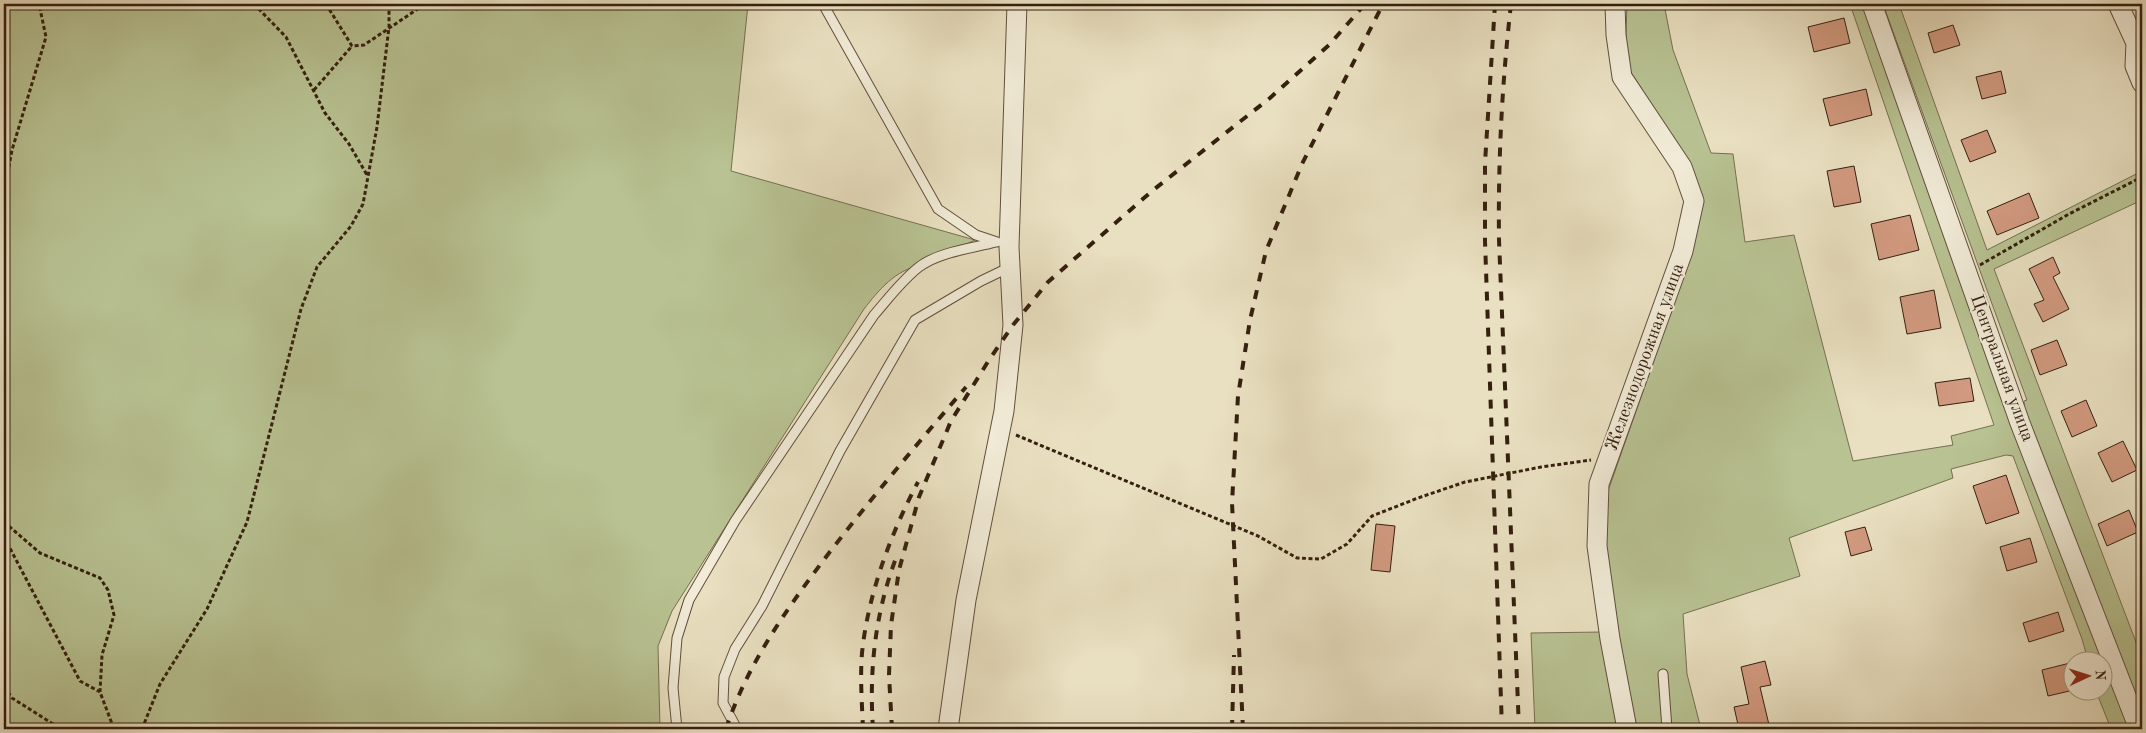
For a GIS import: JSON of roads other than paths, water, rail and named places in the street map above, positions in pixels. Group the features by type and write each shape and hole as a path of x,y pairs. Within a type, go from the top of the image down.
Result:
{"street":[{"path":"948,729 966,600 1000,428 1013,325 1008,268 1003,245 1017,4"},
{"name":"Железнодорожная улица","path":"1615,4 1616,35 1622,77 1682,167 1694,201 1683,251 1599,484 1597,546 1610,639 1627,729"},
{"name":"Центральная улица","path":"1872,4 2020,423 2139,729"},
{"path":"2118,4 2136,43 2135,66 2142,83"}],"lane":[{"path":"824,4 938,209 976,235 1003,245"},
{"path":"676,729 673,688 677,638 689,600 735,521 874,315 920,266 950,253 1003,245"},
{"path":"737,729 722,703 724,677 735,649 762,606 840,451 915,320 981,281 1008,268"},
{"path":"1662,674 1667,729"}],"railway":[{"path":"892,729 889,675 891,625 899,570 919,497 951,421 989,360 1013,325 1048,282 1152,191 1270,98 1329,45 1365,4"},
{"path":"1243,729 1232,503 1238,396 1250,320 1266,251 1302,164 1383,4"},
{"path":"1495,4 1485,163 1485,241 1502,729"},
{"path":"1511,4 1501,122 1499,240 1519,729"},
{"path":"726,729 745,682 784,615 862,511 966,387"},
{"path":"863,729 861,662 869,609 890,543 918,482"},
{"path":"873,729 872,685 875,642 883,600 896,558"},
{"path":"1232,729 1234,655"}]}
